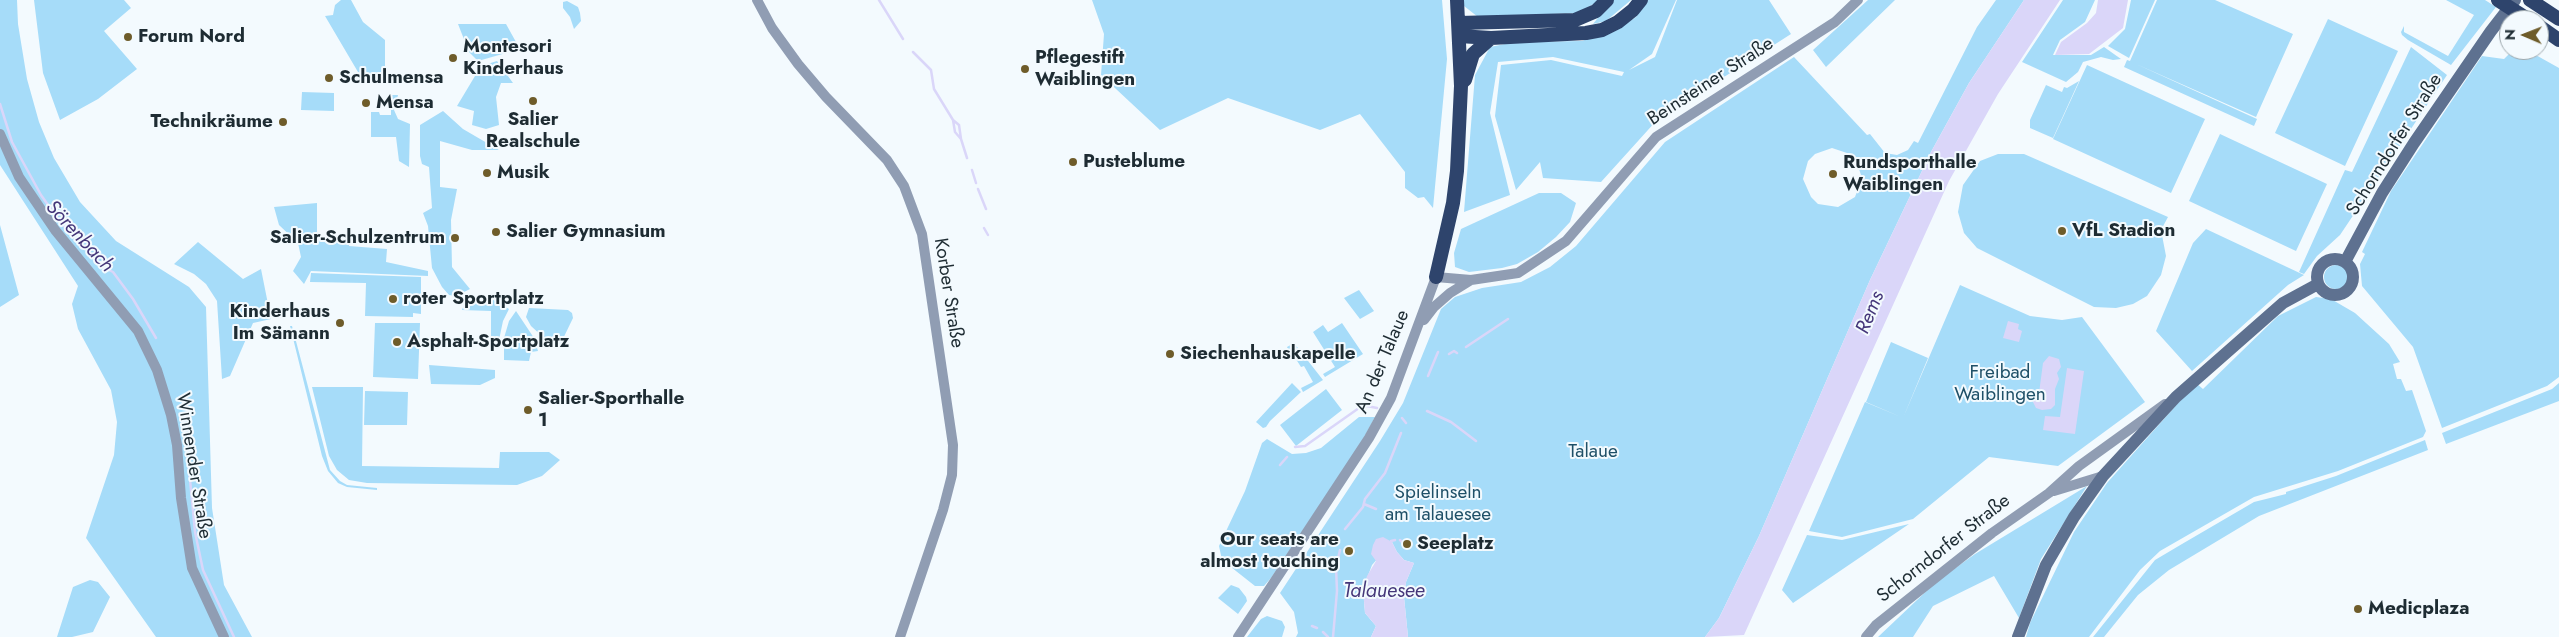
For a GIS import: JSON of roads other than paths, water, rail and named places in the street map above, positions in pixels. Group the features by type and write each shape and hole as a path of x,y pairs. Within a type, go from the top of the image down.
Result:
{"highway":[{"path":"1436,277 1453,203 1460,102 1457,0"},
{"path":"1459,30 1574,20 1596,11 1606,0"},
{"path":"1459,30 1492,38 1569,35 1602,30 1626,17 1640,0"},
{"path":"2498,0 2514,10"},
{"path":"2530,0 2554,16"},
{"path":"1460,102 1473,54 1492,38"}],"main road":[{"name":"Schorndorfer Straße","path":"2345,262 2382,193 2490,31 2516,0"},
{"path":"2334,258 2345,262 2353,276 2347,290 2337,295 2331,295 2321,289 2318,284 2317,272 2324,262 2334,258"},
{"name":"Schorndorfer Straße","path":"2103,476 2176,396 2283,303 2318,284"},
{"path":"2018,637 2046,565 2074,517 2103,476"}],"street":[{"name":"Korber Straße","path":"757,0 772,28 798,64 826,97 888,160 904,186 922,234 952,436 952,475 943,510 900,637"},
{"name":"Beinsteiner Straße","path":"1470,280 1518,273 1566,241 1656,137 1835,22 1858,0"},
{"name":"Winnender Straße","path":"0,134 19,177 55,230 138,331 157,370 169,406 176,445 181,498 192,568 224,637"},
{"path":"1436,277 1470,280"},
{"name":"An der Talaue","path":"1238,637 1369,438 1391,398 1436,277"},
{"path":"1418,328 1434,307 1450,292 1470,280"},
{"name":"Schorndorfer Straße","path":"1866,637 1876,625 1992,533 2049,493 2079,466 2176,396"},
{"name":"Schorndorfer Straße","path":"2049,493 2103,476"}],"water":[{"name":"Rems","path":"2024,0 2060,0 1998,94 1949,181 1744,635 1705,637 1719,618 1759,536 1870,280 1931,152 1969,83"},
{"path":"2098,0 2128,0 2123,28 2089,54 2055,55 2061,42 2087,23 2096,13"},
{"path":"2008,321 2019,324 2018,329 2022,331 2019,342 2003,338"},
{"path":"2049,356 2059,359 2061,367 2057,373 2059,379 2055,389 2055,405 2051,409 2042,410 2036,408 2033,402 2034,396 2039,393 2043,363"},
{"path":"2067,368 2084,371 2075,434 2043,430 2045,416 2060,417"},
{"name":"Talauesee","path":"1383,537 1392,542 1404,560 1414,563 1406,582 1404,597 1408,637 1371,637 1376,626 1365,613 1363,589 1367,576 1376,561 1371,554 1373,545 1376,539"}],"waterway":[{"path":"879,0 903,39"},
{"path":"913,52 931,70 934,89 953,120 955,132 961,139 967,158"},
{"name":"Sörenbach","path":"0,104 12,142 41,195 60,222 103,267 113,272 133,299 156,338"},
{"path":"953,120 959,125 961,139"},
{"path":"972,170 976,183"},
{"path":"978,189 986,209"},
{"path":"984,228 988,235"},
{"path":"1466,347 1508,319"},
{"path":"1449,354 1454,351 1457,353"},
{"path":"1428,376 1438,352"},
{"path":"1295,447 1305,446 1359,408 1367,406 1377,408"},
{"path":"1427,411 1451,422 1476,441"},
{"path":"1402,418 1406,423"},
{"path":"1345,529 1363,507 1365,499 1385,473 1401,433"},
{"name":"Sörenbach","path":"187,448 195,532 203,570 234,637"},
{"path":"1280,465 1287,457"},
{"path":"1364,504 1376,509"},
{"path":"1391,541 1395,540"},
{"path":"1333,637 1337,591 1336,567 1340,550"},
{"path":"1312,626 1317,628"},
{"path":"1323,632 1328,637"}],"place":[{"name":"Forum Nord","path":"128,37"},
{"name":"Montesori Kinderhaus","path":"453,58"},
{"name":"Pflegestift Waiblingen","path":"1025,69"},
{"name":"Schulmensa","path":"329,78"},
{"name":"Salier Realschule","path":"533,101"},
{"name":"Mensa","path":"366,103"},
{"name":"Technikräume","path":"283,122"},
{"name":"Pusteblume","path":"1073,162"},
{"name":"Musik","path":"487,173"},
{"name":"Rundsporthalle Waiblingen","path":"1833,174"},
{"name":"VfL Stadion","path":"2062,231"},
{"name":"Salier Gymnasium","path":"496,232"},
{"name":"Salier-Schulzentrum","path":"455,238"},
{"name":"roter Sportplatz","path":"393,299"},
{"name":"Kinderhaus Im Sämann","path":"340,323"},
{"name":"Asphalt-Sportplatz","path":"397,342"},
{"name":"Siechenhauskapelle","path":"1170,354"},
{"name":"Salier-Sporthalle 1","path":"528,410"},
{"name":"Seeplatz","path":"1407,544"},
{"name":"Our seats are almost touching","path":"1349,551"},
{"name":"Medicplaza","path":"2358,609"}],"park label":[{"name":"Freibad Waiblingen","path":"2000,384"},
{"name":"Talaue","path":"1593,452"},
{"name":"Spielinseln am Talauesee","path":"1438,504"}]}
